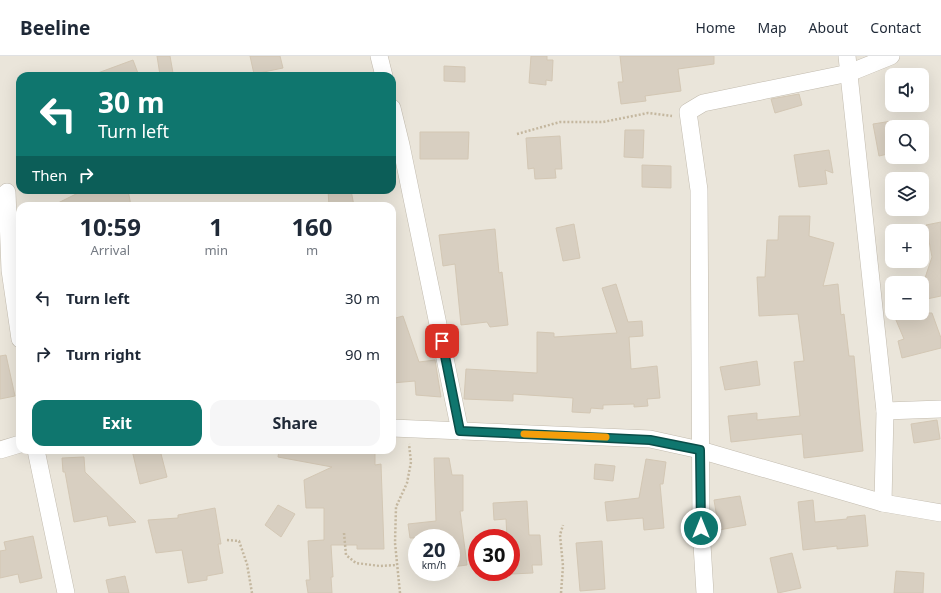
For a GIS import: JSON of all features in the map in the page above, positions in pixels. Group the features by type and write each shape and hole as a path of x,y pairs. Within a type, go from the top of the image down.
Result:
{"street":[{"path":"379,56 383,72"},
{"path":"846,56 885,411 882,503"},
{"path":"705,593 701,528 699,190 688,112 703,103 849,73 891,56"},
{"path":"396,125 460,431"},
{"path":"7,192 10,270 16,311"},
{"path":"885,411 941,409"},
{"path":"397,428 650,440 700,450 882,503 941,513"},
{"path":"0,450 16,445"},
{"path":"37,454 66,593"}],"path":[{"path":"517,134 560,122 602,122 648,113 688,117"},
{"path":"397,428 409,441 411,462 407,483 396,508 395,543 400,593"},
{"path":"561,593 563,566 560,535 563,525"},
{"path":"344,533 346,555 356,563 380,566 397,565"},
{"path":"227,540 239,541 247,564 252,593"}],"shaded area":[{"path":"0,56 941,56 941,593 0,593"}],"building":[{"path":"157,56 170,56 173,72 160,72"},
{"path":"250,56 280,56 283,68 264,72 254,72"},
{"path":"531,56 547,56 547,60 553,60 552,81 546,80 546,85 529,83"},
{"path":"620,56 714,56 714,64 678,69 681,91 645,96 646,101 621,104 618,82 623,82"},
{"path":"133,60 138,72 100,72"},
{"path":"444,66 465,67 465,82 444,81"},
{"path":"799,94 802,105 775,113 771,99"},
{"path":"885,122 885,155 879,156 873,124"},
{"path":"625,130 644,130 643,158 624,157"},
{"path":"420,132 469,132 468,159 420,159"},
{"path":"560,136 562,169 555,169 556,178 535,179 534,168 528,169 526,138"},
{"path":"829,150 833,173 825,170 827,184 799,187 794,155"},
{"path":"642,165 671,166 671,188 642,187"},
{"path":"76,194 129,194 130,202 60,202"},
{"path":"328,194 352,194 353,202 329,202"},
{"path":"779,216 810,216 809,236 834,243 823,286 838,284 841,315 844,314 849,356 854,356 863,451 804,458 802,434 731,442 728,416 757,413 757,420 800,416 794,362 804,361 798,314 759,316 757,277 765,277 767,240 778,240"},
{"path":"941,222 941,296 929,299 929,276 926,276 932,257 929,241 929,224"},
{"path":"574,224 580,258 563,261 556,228"},
{"path":"495,229 499,273 502,272 508,325 490,327 487,322 461,325 455,264 443,266 439,235"},
{"path":"616,284 628,322 642,321 643,336 629,337 631,369 657,366 660,398 647,399 648,406 634,407 634,404 603,405 603,409 591,408 590,413 572,412 573,398 513,394 513,401 464,399 466,369 537,373 537,332 554,333 554,337 617,333 602,288"},
{"path":"929,313 932,313 941,338 941,348 902,358 898,341 904,339 896,320 929,320"},
{"path":"403,316 419,362 435,360 441,397 416,395 415,381 396,383 396,318"},
{"path":"6,355 15,396 0,399 0,356"},
{"path":"757,361 760,385 725,390 720,367"},
{"path":"937,420 940,439 914,443 911,424"},
{"path":"133,454 161,454 167,477 140,484"},
{"path":"278,454 375,454 375,465 381,464 384,549 357,549 357,545 331,545 333,577 331,577 332,593 308,593 306,580 310,580 308,541 324,540 324,508 306,508 304,480 332,467 278,457"},
{"path":"84,457 85,472 136,522 109,526 107,516 74,522 65,472 63,472 62,458"},
{"path":"434,458 449,458 452,475 463,475 463,511 460,511 467,565 460,566 460,529 409,529 408,524 436,521"},
{"path":"646,459 666,462 663,484 660,484 664,528 644,530 643,518 607,521 605,502 639,498"},
{"path":"595,464 615,466 613,481 594,479"},
{"path":"740,496 746,525 719,530 714,500"},
{"path":"813,500 815,522 847,519 847,517 865,515 868,546 837,549 837,546 803,550 798,502"},
{"path":"527,501 529,535 540,535 542,565 532,565 533,573 520,574 520,529 507,529 506,519 494,520 493,503"},
{"path":"278,505 295,514 281,537 265,525"},
{"path":"215,508 221,544 218,544 223,573 207,576 207,580 188,583 182,550 156,553 148,520 178,518 178,515"},
{"path":"33,536 42,578 20,583 18,574 0,578 0,551 6,550 4,542"},
{"path":"602,541 605,589 580,591 576,543"},
{"path":"792,553 801,588 778,593 770,558"},
{"path":"896,571 924,573 923,593 894,593"},
{"path":"125,576 129,593 109,593 106,580"}],"slow traffic":[{"path":"524,434 606,437"}],"route":[{"path":"442,341 460,431 650,440 700,450 701,528"}]}
